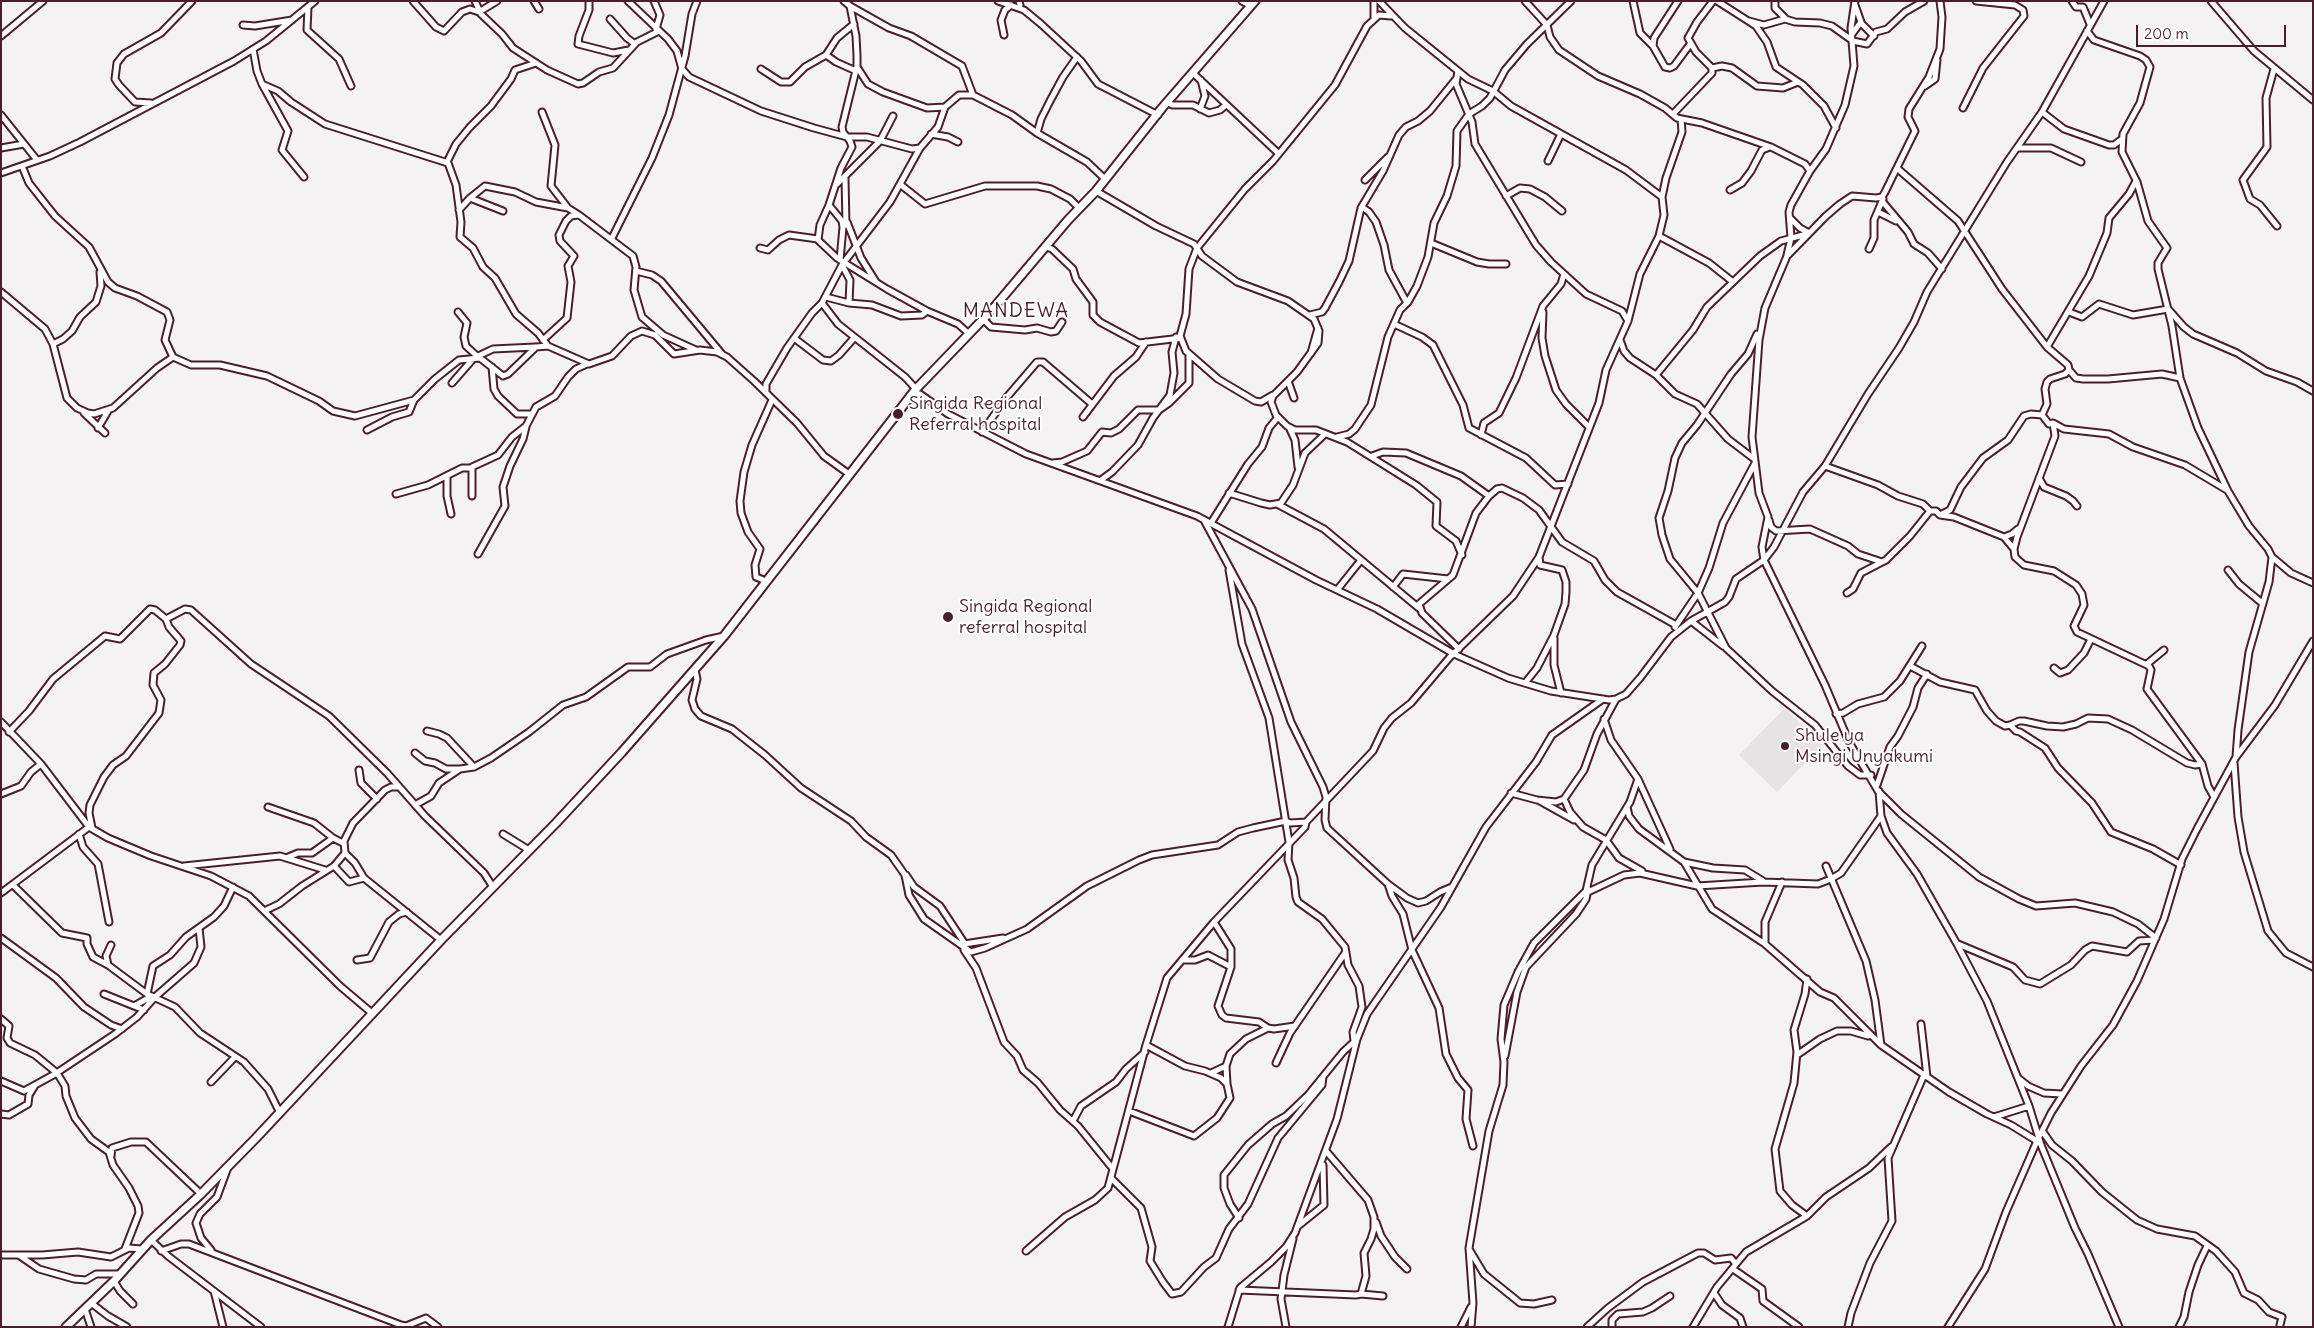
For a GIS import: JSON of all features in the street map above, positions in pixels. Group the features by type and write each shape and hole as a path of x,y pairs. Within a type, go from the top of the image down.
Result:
{"main road":[{"path":"67,1327 114,1281 141,1249 201,1194 280,1113 441,940 529,850 695,670 724,636 914,391 981,321 1096,191 1253,3"}],"street":[{"path":"1,36 43,1"},
{"path":"151,103 135,102 119,85 115,78 117,63 124,54 161,33 192,1"},
{"path":"1,173 80,142 234,61 253,49 315,1"},
{"path":"413,1 436,27 444,31 462,12 470,9 480,12 497,1"},
{"path":"475,1 480,12 513,48 536,63 581,84 599,72 613,68 642,38 658,30"},
{"path":"534,1 539,8"},
{"path":"589,1 589,10 579,36 578,44 613,53 629,50"},
{"path":"628,1 673,45 682,69 689,77 761,111 847,138 867,137 912,149 920,148"},
{"path":"654,1 660,15 658,30"},
{"path":"612,238 652,158 676,93 692,14 697,1"},
{"path":"844,1 889,28 911,36 962,66 973,95"},
{"path":"998,1 1024,10 1041,24 1077,57 1098,84 1159,115"},
{"path":"1242,1 1253,3"},
{"path":"1374,1 1374,18"},
{"path":"1379,1 1392,16 1458,71 1493,91 1511,106 1626,170 1662,197"},
{"path":"1526,1 1547,25 1553,43 1566,57 1598,76 1640,94 1681,119 1702,123 1771,147 1805,164 1810,170"},
{"path":"1335,437 1352,432 1360,424 1371,405 1388,337 1400,310 1407,303 1416,286 1431,243 1434,222 1445,204 1456,166 1456,133 1469,114 1486,103 1510,63 1571,1"},
{"path":"1633,1 1640,33 1652,46 1661,64 1670,68 1677,64 1691,43"},
{"path":"1652,46 1654,38 1678,1"},
{"path":"1713,1 1689,33 1688,38 1702,60 1712,68 1722,66 1732,68 1758,86 1783,88 1798,82"},
{"path":"1717,1 1749,21 1764,25 1786,19"},
{"path":"1776,1 1775,8 1786,19 1795,22 1828,25 1853,41 1868,44 1876,32 1887,29 1905,12 1924,1"},
{"path":"1787,256 1840,204 1849,198 1857,196 1882,197 1885,192 1898,169 1901,157 1915,130 1908,117 1909,109 1924,86 1942,40 1940,1"},
{"path":"1963,108 1983,68 2024,16 2023,10 2015,5 1976,1"},
{"path":"2072,1 2076,7 2083,8 2090,24"},
{"path":"822,303 831,317 854,338 906,377 914,391 948,414 1026,454 1203,519 1337,590 1377,609 1454,654 1508,678 1561,693 1616,699 1626,694 1671,637 1690,621 1725,602 1736,579 1764,560 1780,539 1803,492 1825,466 1868,394 1904,340 1927,292 2017,148 2042,112 2104,1"},
{"path":"2211,1 2249,45 2274,69 2313,100"},
{"path":"1855,3 1861,23 1874,36"},
{"path":"1726,648 1698,593 1670,559 1659,518 1668,491 1675,458 1682,443 1705,413 1709,404 1748,354 1760,326 1769,296 1787,256 1791,238 1789,212 1791,205 1810,170 1826,149 1846,105 1854,66 1851,19 1855,3"},
{"path":"1004,35 1000,25 1001,20 1005,10 1011,5"},
{"path":"818,239 820,225 829,205 841,168 852,147 842,127 856,68 854,24 850,6"},
{"path":"308,7 306,27 308,33 339,59 351,86"},
{"path":"1101,480 1112,472 1138,445 1172,388 1174,366 1172,352 1179,338 1186,314 1188,269 1197,248 1239,195 1278,153 1335,85 1357,42 1374,18 1379,15 1392,16"},
{"path":"610,19 635,44"},
{"path":"243,25 255,26 292,20"},
{"path":"1749,21 1767,42 1776,68 1798,82 1824,106 1836,128"},
{"path":"1852,34 1861,23"},
{"path":"761,69 787,83 805,67 826,55 837,38 854,24"},
{"path":"2042,112 2064,129 2109,145 2114,145 2122,138 2140,103 2150,67 2146,60 2140,56 2094,40 2087,31"},
{"path":"253,49 257,71 262,84 288,131 282,150 304,177"},
{"path":"826,55 836,62 856,68 865,81 883,92 927,108 945,107"},
{"path":"1037,133 1041,119 1050,101 1077,57"},
{"path":"536,63 515,70 512,79 491,106 456,144 447,162 456,185 460,236 473,248 483,267 494,278 516,314 548,346 586,364"},
{"path":"1673,114 1709,78 1712,68"},
{"path":"2274,69 2266,98 2267,146 2243,180 2250,198 2260,205 2277,226"},
{"path":"1458,71 1456,79 1457,88 1469,114 1475,144 1536,244 1564,274 1589,296 1622,311 1628,321"},
{"path":"1194,74 1278,153"},
{"path":"1310,316 1322,312 1326,308 1339,282 1349,261 1362,207 1384,170 1403,130 1430,112 1456,79"},
{"path":"1200,80 1204,96 1200,109"},
{"path":"262,84 278,90 291,102 330,126 447,162"},
{"path":"766,392 768,381 794,338 826,297 842,262 856,247 901,185 920,148 938,127 945,107 959,96 973,95 1020,120 1037,133 1087,162 1106,179"},
{"path":"1169,103 1172,105 1193,105 1209,113 1220,110 1226,105"},
{"path":"542,112 555,145 551,186 568,208 600,232 612,238 633,256 636,271 634,290 642,317 662,335 697,351"},
{"path":"1,115 37,160"},
{"path":"836,185 880,141 893,116"},
{"path":"1026,1251 1065,1217 1104,1193 1112,1179 1146,1045 1164,986 1172,971 1214,922 1305,827 1306,822 1325,800 1373,750 1384,728 1392,718 1411,704 1454,654 1513,596 1538,557 1599,403 1606,370 1628,321 1640,274 1659,236 1664,215 1662,197 1666,178 1682,132 1681,119"},
{"path":"931,134 948,137 958,142"},
{"path":"1548,161 1561,134"},
{"path":"2122,138 2123,156 2136,181 2148,221 2167,248 2158,263 2158,269 2168,309 2180,378 2200,434 2228,491 2249,526 2268,549 2272,557 2292,573 2313,583"},
{"path":"1,148 24,144"},
{"path":"1730,190 1742,183 1748,176 1762,150 1771,147"},
{"path":"2017,148 2051,148 2081,162"},
{"path":"1365,180 1391,152"},
{"path":"1805,164 1816,163"},
{"path":"22,166 29,183 55,216 89,247 100,271 108,282 115,288 137,296 167,312 170,320 165,340 173,357 191,365 220,365 267,376 319,401 333,411 350,416 361,415 414,400"},
{"path":"1898,169 1966,230 2002,290 2048,347 2066,362 2076,378 2083,380 2162,374 2169,374 2180,378"},
{"path":"845,178 847,222 864,265 876,282"},
{"path":"2048,347 2089,276 2107,233 2109,218 2129,194 2136,181"},
{"path":"901,185 925,204 985,186 1037,186 1051,189 1070,199 1080,208"},
{"path":"459,210 485,186 515,192 543,204 568,208"},
{"path":"1506,196 1520,188 1530,189 1545,197 1562,211"},
{"path":"1096,191 1156,226 1194,244 1202,256 1237,282 1288,302 1310,316 1318,327 1311,354 1274,395 1260,402 1255,401 1218,379 1189,355 1179,338"},
{"path":"1869,249 1874,238 1873,224 1885,192"},
{"path":"470,198 503,211"},
{"path":"1366,201 1384,245 1389,270 1407,303"},
{"path":"1882,202 1908,232 1914,244 1928,253 1942,269"},
{"path":"829,205 842,221 842,262 850,280 849,303"},
{"path":"1362,207 1369,212"},
{"path":"1878,212 1898,222"},
{"path":"543,340 566,318 571,282 568,266 574,256 560,241 559,235 568,218 579,215"},
{"path":"1791,219 1809,234"},
{"path":"1958,221 1970,222"},
{"path":"843,233 847,222"},
{"path":"1656,375 1707,308 1760,256 1781,241 1809,234"},
{"path":"760,248 768,250 779,240 789,235 818,239 842,262 926,311 958,324 968,333"},
{"path":"1659,236 1709,263 1734,282"},
{"path":"1431,243 1477,262 1506,264"},
{"path":"1046,247 1056,252 1074,271 1076,279 1093,302 1095,318 1132,340 1146,342 1179,338"},
{"path":"53,344 64,339 72,331 80,317 96,302 101,286 100,271"},
{"path":"636,271 652,275 661,281 722,354 766,392 797,423 827,459 849,474"},
{"path":"1481,435 1484,423 1499,413 1516,378 1543,306 1561,284 1564,274"},
{"path":"3,295 45,329 53,344 67,398 76,408 84,412 94,414 109,410 164,362 173,357"},
{"path":"826,297 849,303 872,305 905,317 922,315 926,311"},
{"path":"2069,312 2082,317 2099,304 2137,315 2168,309"},
{"path":"1543,306 1542,338 1553,383 1566,404 1589,427"},
{"path":"2168,309 2184,327 2194,334 2237,353 2266,371 2297,382 2313,391"},
{"path":"458,312 467,323 464,337 466,346 500,375 506,375 536,347"},
{"path":"981,321 985,321 991,326 1025,330 1037,328 1052,332 1056,331 1062,322"},
{"path":"1394,324 1422,336 1433,345 1463,405 1468,427 1526,458 1555,485 1568,484"},
{"path":"1760,326 1752,437 1753,458 1759,494 1773,530 1810,530 1848,546 1858,554 1882,562"},
{"path":"478,554 505,506 503,487 510,466 524,440 526,426 532,414 539,405 555,396 576,369 612,356 631,336 640,331 655,335 674,354 712,351 722,354"},
{"path":"794,338 823,360 831,361 839,356 854,338"},
{"path":"1620,340 1630,358 1656,375 1675,394 1699,406 1710,421 1728,439 1753,458"},
{"path":"1083,417 1119,369 1136,357 1146,342"},
{"path":"367,430 392,417 409,412 414,400 435,379 459,360 477,357 493,349 548,346"},
{"path":"1050,463 1062,462 1087,451 1102,432 1111,433 1120,429 1138,410 1159,410 1176,397 1189,384 1189,355"},
{"path":"452,382 477,357"},
{"path":"982,432 1007,397 1038,362 1043,362 1092,404"},
{"path":"492,367 494,389 498,396 518,414 532,414"},
{"path":"2042,415 2047,404 2045,389 2047,382 2070,370"},
{"path":"759,386 768,381"},
{"path":"1288,381 1294,398"},
{"path":"1274,395 1271,402 1278,417 1289,427 1335,437 1372,456 1416,485 1437,502 1436,526 1456,540 1462,555"},
{"path":"766,581 756,577 755,565 760,549 748,532 741,514 740,501 744,472 752,445 772,400"},
{"path":"1699,406 1709,404"},
{"path":"98,428 109,410"},
{"path":"84,412 105,434"},
{"path":"1940,515 1950,510 1957,493 1969,474 1983,458 2008,440 2024,416 2031,414 2042,415 2049,424 2053,423 2064,429 2109,434 2133,447 2185,465 2228,491"},
{"path":"1211,523 1229,493 1262,447 1269,428 1278,417"},
{"path":"2053,423 2054,436 2021,526 2014,549 2015,556 2021,564 2054,571 2076,585 2082,594 2084,605 2074,629 2091,639 2147,664 2151,670 2146,686 2150,694 2202,764 2208,786 2214,797"},
{"path":"396,494 412,491 462,468 471,468 478,463 495,458 512,437 526,426"},
{"path":"1289,427 1295,440 1299,468"},
{"path":"2054,436 2064,429"},
{"path":"1277,504 1286,498 1308,448 1325,434"},
{"path":"1372,456 1390,451 1406,453 1461,476 1488,496"},
{"path":"1671,637 1676,625 1698,593 1709,568 1723,524 1755,464"},
{"path":"1825,466 1878,485 1898,496 1923,504 1930,511 1936,511 1940,515 1954,517 2004,537 2014,549"},
{"path":"471,468 474,488 472,496"},
{"path":"447,476 447,496 451,514"},
{"path":"2039,478 2044,486 2073,500 2077,506"},
{"path":"1420,610 1419,604 1448,579 1462,555 1476,513 1488,496 1497,489 1502,488 1514,493 1539,510 1562,542 1594,561 1604,580 1617,592 1676,625"},
{"path":"1229,493 1262,503 1277,504 1324,529 1420,610 1459,649"},
{"path":"1847,593 1853,589 1861,573 1882,562 1910,536 1930,511"},
{"path":"1755,565 1762,547 1768,518"},
{"path":"1203,519 1252,609 1291,722 1323,787 1325,800 1324,820 1327,828 1388,884 1407,898 1418,903 1454,887"},
{"path":"2004,537 2012,534 2021,526"},
{"path":"1762,547 1764,560 1849,742 1878,788 1901,814 1943,850 1979,877 2001,890 2036,906 2075,903 2113,912 2138,924 2155,939"},
{"path":"1525,683 1537,668 1554,635 1565,604 1565,574 1559,568 1540,565 1538,557"},
{"path":"2272,557 2269,582 2262,602 2248,660 2238,730 2235,760 2241,839 2268,931 2286,953 2313,967"},
{"path":"1337,590 1360,560"},
{"path":"1228,565 1242,644 1268,718 1286,821 1289,842 1288,860 1294,878 1296,900 1327,924 1343,942 1348,966 1359,986 1362,1007 1353,1032 1356,1040"},
{"path":"2228,570 2239,584 2262,602"},
{"path":"1393,587 1403,574 1448,579"},
{"path":"9,732 29,711 54,679 107,634 120,639 150,609 155,610 166,619 169,627 180,641 180,645 165,664 154,673 153,685 161,700 159,713 126,756 109,768 90,805 90,827"},
{"path":"166,619 185,609 195,612 251,664 329,716 484,873 493,887"},
{"path":"1690,621 1726,648 1772,691 1815,725 1848,766 1860,775 1871,775"},
{"path":"1554,635 1554,665 1561,693"},
{"path":"415,753 426,761 436,763 446,769 474,767 530,732 563,705 586,696 628,667 650,667 667,654 706,640 724,636"},
{"path":"2054,668 2060,673 2068,670 2084,653 2091,639"},
{"path":"1948,1327 1985,1269 2038,1139 2062,1094 2125,1005 2137,982 2155,939 2180,865 2214,797 2235,760 2275,705 2313,641"},
{"path":"1836,714 1843,714 1858,704 1884,697 1900,682 1922,646"},
{"path":"2147,664 2164,650"},
{"path":"1910,666 1943,684 1974,690 1987,711 1996,721 2005,726 2019,720 2047,726 2063,727 2076,724 2088,718 2108,719 2187,763 2202,764"},
{"path":"695,670 697,679 692,700 695,709 701,716 732,729 766,755 806,792 850,821 866,837 891,855 914,886 940,906 976,968 1004,1042 1017,1056 1025,1072 1038,1083 1060,1110 1073,1121 1113,1169"},
{"path":"1927,674 1918,688 1913,707 1886,755 1878,788 1881,816 1890,838 1911,864 1987,1001 2029,1106 2038,1139 2119,1327"},
{"path":"1286,1327 1281,1305 1287,1260 1296,1230 1337,1119 1356,1040 1367,1014 1454,887 1486,827 1536,762 1554,733 1603,699"},
{"path":"1511,794 1556,802 1564,799 1584,770 1604,719 1616,699"},
{"path":"1604,719 1611,740 1638,779 1671,851"},
{"path":"1,722 42,764 90,827 119,843 211,876 249,896 340,986 374,1014"},
{"path":"2010,725 2016,731 2045,748 2058,768 2092,803 2111,832 2153,849 2180,865"},
{"path":"427,731 447,738 474,767"},
{"path":"1,794 21,786 31,772 42,764"},
{"path":"415,805 431,796 439,783 460,769"},
{"path":"360,770 362,783 377,798"},
{"path":"1471,1327 1473,1303 1469,1248 1489,1132 1503,1084 1504,1062 1517,992 1526,967 1576,914 1586,899 1592,865 1627,807 1638,786 1638,779"},
{"path":"398,787 388,788 353,823 343,843 345,853 355,863 364,878 441,940"},
{"path":"1564,799 1570,812 1580,823"},
{"path":"1537,800 1580,823 1606,840 1619,858 1645,873 1697,886 1782,882 1835,887"},
{"path":"1627,807 1629,816 1639,829 1684,862 1714,911 1765,944 1824,994"},
{"path":"268,808 314,823 333,838 343,843"},
{"path":"1818,884 1841,873 1881,816"},
{"path":"905,874 908,895 924,919 970,952 980,950 1027,929 1087,886 1139,860 1152,855 1218,845 1238,832 1286,821 1290,823 1306,822"},
{"path":"1,894 90,827"},
{"path":"79,834 83,847 98,864 109,922"},
{"path":"503,834 529,850"},
{"path":"286,858 298,853 312,853 333,838"},
{"path":"264,911 279,904 325,870 334,866 345,853"},
{"path":"184,867 212,865 250,858 282,856 325,870"},
{"path":"1684,862 1713,868 1745,870 1764,882"},
{"path":"334,866 349,882 364,878"},
{"path":"1826,866 1866,961 1875,1000 1881,1045"},
{"path":"1504,1062 1501,1039 1504,1005 1518,972 1534,943 1588,889 1624,875 1645,873"},
{"path":"1765,944 1765,922 1782,882"},
{"path":"1388,884 1406,920 1412,950 1439,1008 1446,1054 1458,1078 1468,1090 1466,1118 1473,1146"},
{"path":"13,885 62,933 87,938 87,944 93,957 152,995 175,1007 200,1033 253,1070 275,1099 280,1113"},
{"path":"1,1081 24,1091 57,1073 122,1029 144,1010 152,995 153,966 170,955 178,945 224,906 233,887"},
{"path":"357,960 370,958 389,922 399,914 407,912"},
{"path":"1214,922 1230,943 1230,967 1218,1006 1219,1011 1226,1018 1259,1022 1268,1028"},
{"path":"134,1006 186,971 197,958 201,947 199,928"},
{"path":"1,938 56,978 84,1007 112,1025 122,1029"},
{"path":"1957,944 2013,967 2025,980 2040,984 2071,965 2088,948 2095,946 2127,952 2139,941 2155,939"},
{"path":"108,965 106,956 112,945"},
{"path":"1276,1063 1295,1026 1346,952"},
{"path":"1182,960 1195,960 1208,955 1230,967"},
{"path":"1807,979 1794,1030 1797,1055 1794,1084 1776,1141 1775,1154 1782,1193 1807,1216"},
{"path":"1806,988 1834,998 1871,1037 1926,1076 1994,1117 2038,1139"},
{"path":"104,994 144,1010"},
{"path":"1,1019 9,1026 7,1038 10,1043 35,1056 57,1073 65,1086 66,1096 75,1118 91,1139 105,1148 138,1206 138,1220 125,1250"},
{"path":"1848,1327 1868,1269 1892,1221 1892,1201 1887,1164 1891,1146 1926,1076 1921,1024"},
{"path":"1129,1111 1194,1136 1217,1118 1229,1103 1231,1096 1227,1084 1226,1066 1234,1050 1246,1039 1268,1028 1295,1026"},
{"path":"1797,1055 1820,1038 1837,1031 1852,1031 1871,1037"},
{"path":"1239,1218 1230,1204 1223,1176 1248,1145 1295,1109 1356,1040"},
{"path":"1146,1045 1185,1066 1210,1073 1227,1084"},
{"path":"1073,1121 1081,1106 1116,1082 1126,1069 1144,1052"},
{"path":"210,1082 235,1057"},
{"path":"1210,1073 1226,1066"},
{"path":"1112,1179 1141,1208 1152,1247 1150,1261 1172,1294 1183,1290 1204,1267 1215,1260 1229,1229 1239,1218 1258,1184 1263,1167 1278,1138 1322,1085 1323,1077"},
{"path":"2018,1077 2028,1086 2044,1094 2062,1094"},
{"path":"1,1114 11,1114 28,1104 29,1095 35,1086"},
{"path":"1994,1117 2029,1106"},
{"path":"2043,1132 2052,1145 2072,1161 2102,1192 2137,1220 2157,1229 2195,1236 2216,1251 2232,1268 2244,1293 2258,1300 2269,1312 2282,1317 2280,1325"},
{"path":"111,1157 112,1148 131,1142 146,1142 201,1194"},
{"path":"1693,1327 1714,1293 1752,1248 1807,1216 1831,1193 1869,1168 1891,1146"},
{"path":"1326,1151 1368,1200 1381,1236 1395,1257 1407,1268"},
{"path":"1228,1327 1239,1290 1286,1247 1296,1230 1324,1205 1323,1159"},
{"path":"214,1252 201,1238 196,1223 200,1214 217,1197 228,1166"},
{"path":"1361,1294 1366,1276 1364,1253 1374,1229 1374,1217"},
{"path":"151,1240 161,1251 261,1327"},
{"path":"161,1251 181,1244 189,1244 401,1325 406,1326 426,1318 438,1327"},
{"path":"2179,1327 2184,1317 2189,1292 2198,1265 2207,1246"},
{"path":"1469,1248 1484,1274 1520,1303 1534,1304 1552,1300"},
{"path":"1,1255 19,1256 78,1252 111,1257 125,1250 141,1249"},
{"path":"1587,1327 1608,1308 1643,1282 1698,1253 1704,1253 1715,1260 1731,1258 1735,1267 1762,1289 1763,1301 1799,1327"},
{"path":"19,1256 40,1269 74,1279 86,1280 96,1274 120,1274"},
{"path":"114,1281 120,1291 133,1304"},
{"path":"1239,1290 1383,1296"},
{"path":"214,1291 223,1327"},
{"path":"1714,1293 1722,1305 1740,1318 1743,1327"},
{"path":"1612,1327 1612,1320 1618,1314 1640,1312 1652,1308 1670,1296"},
{"path":"1461,1327 1473,1303"},
{"path":"88,1306 91,1327"},
{"path":"88,1306 127,1327"}],"shaded area":[{"path":"1785,708 1822,745 1777,792 1739,755"}],"place":[{"name":"Singida Regional Referral hospital","path":"898,414"},
{"name":"Singida Regional referral hospital","path":"948,617"},
{"name":"Shule ya Msingi Unyakumi","path":"1785,746"}],"district":[{"name":"MANDEWA","path":"1016,311"}]}
